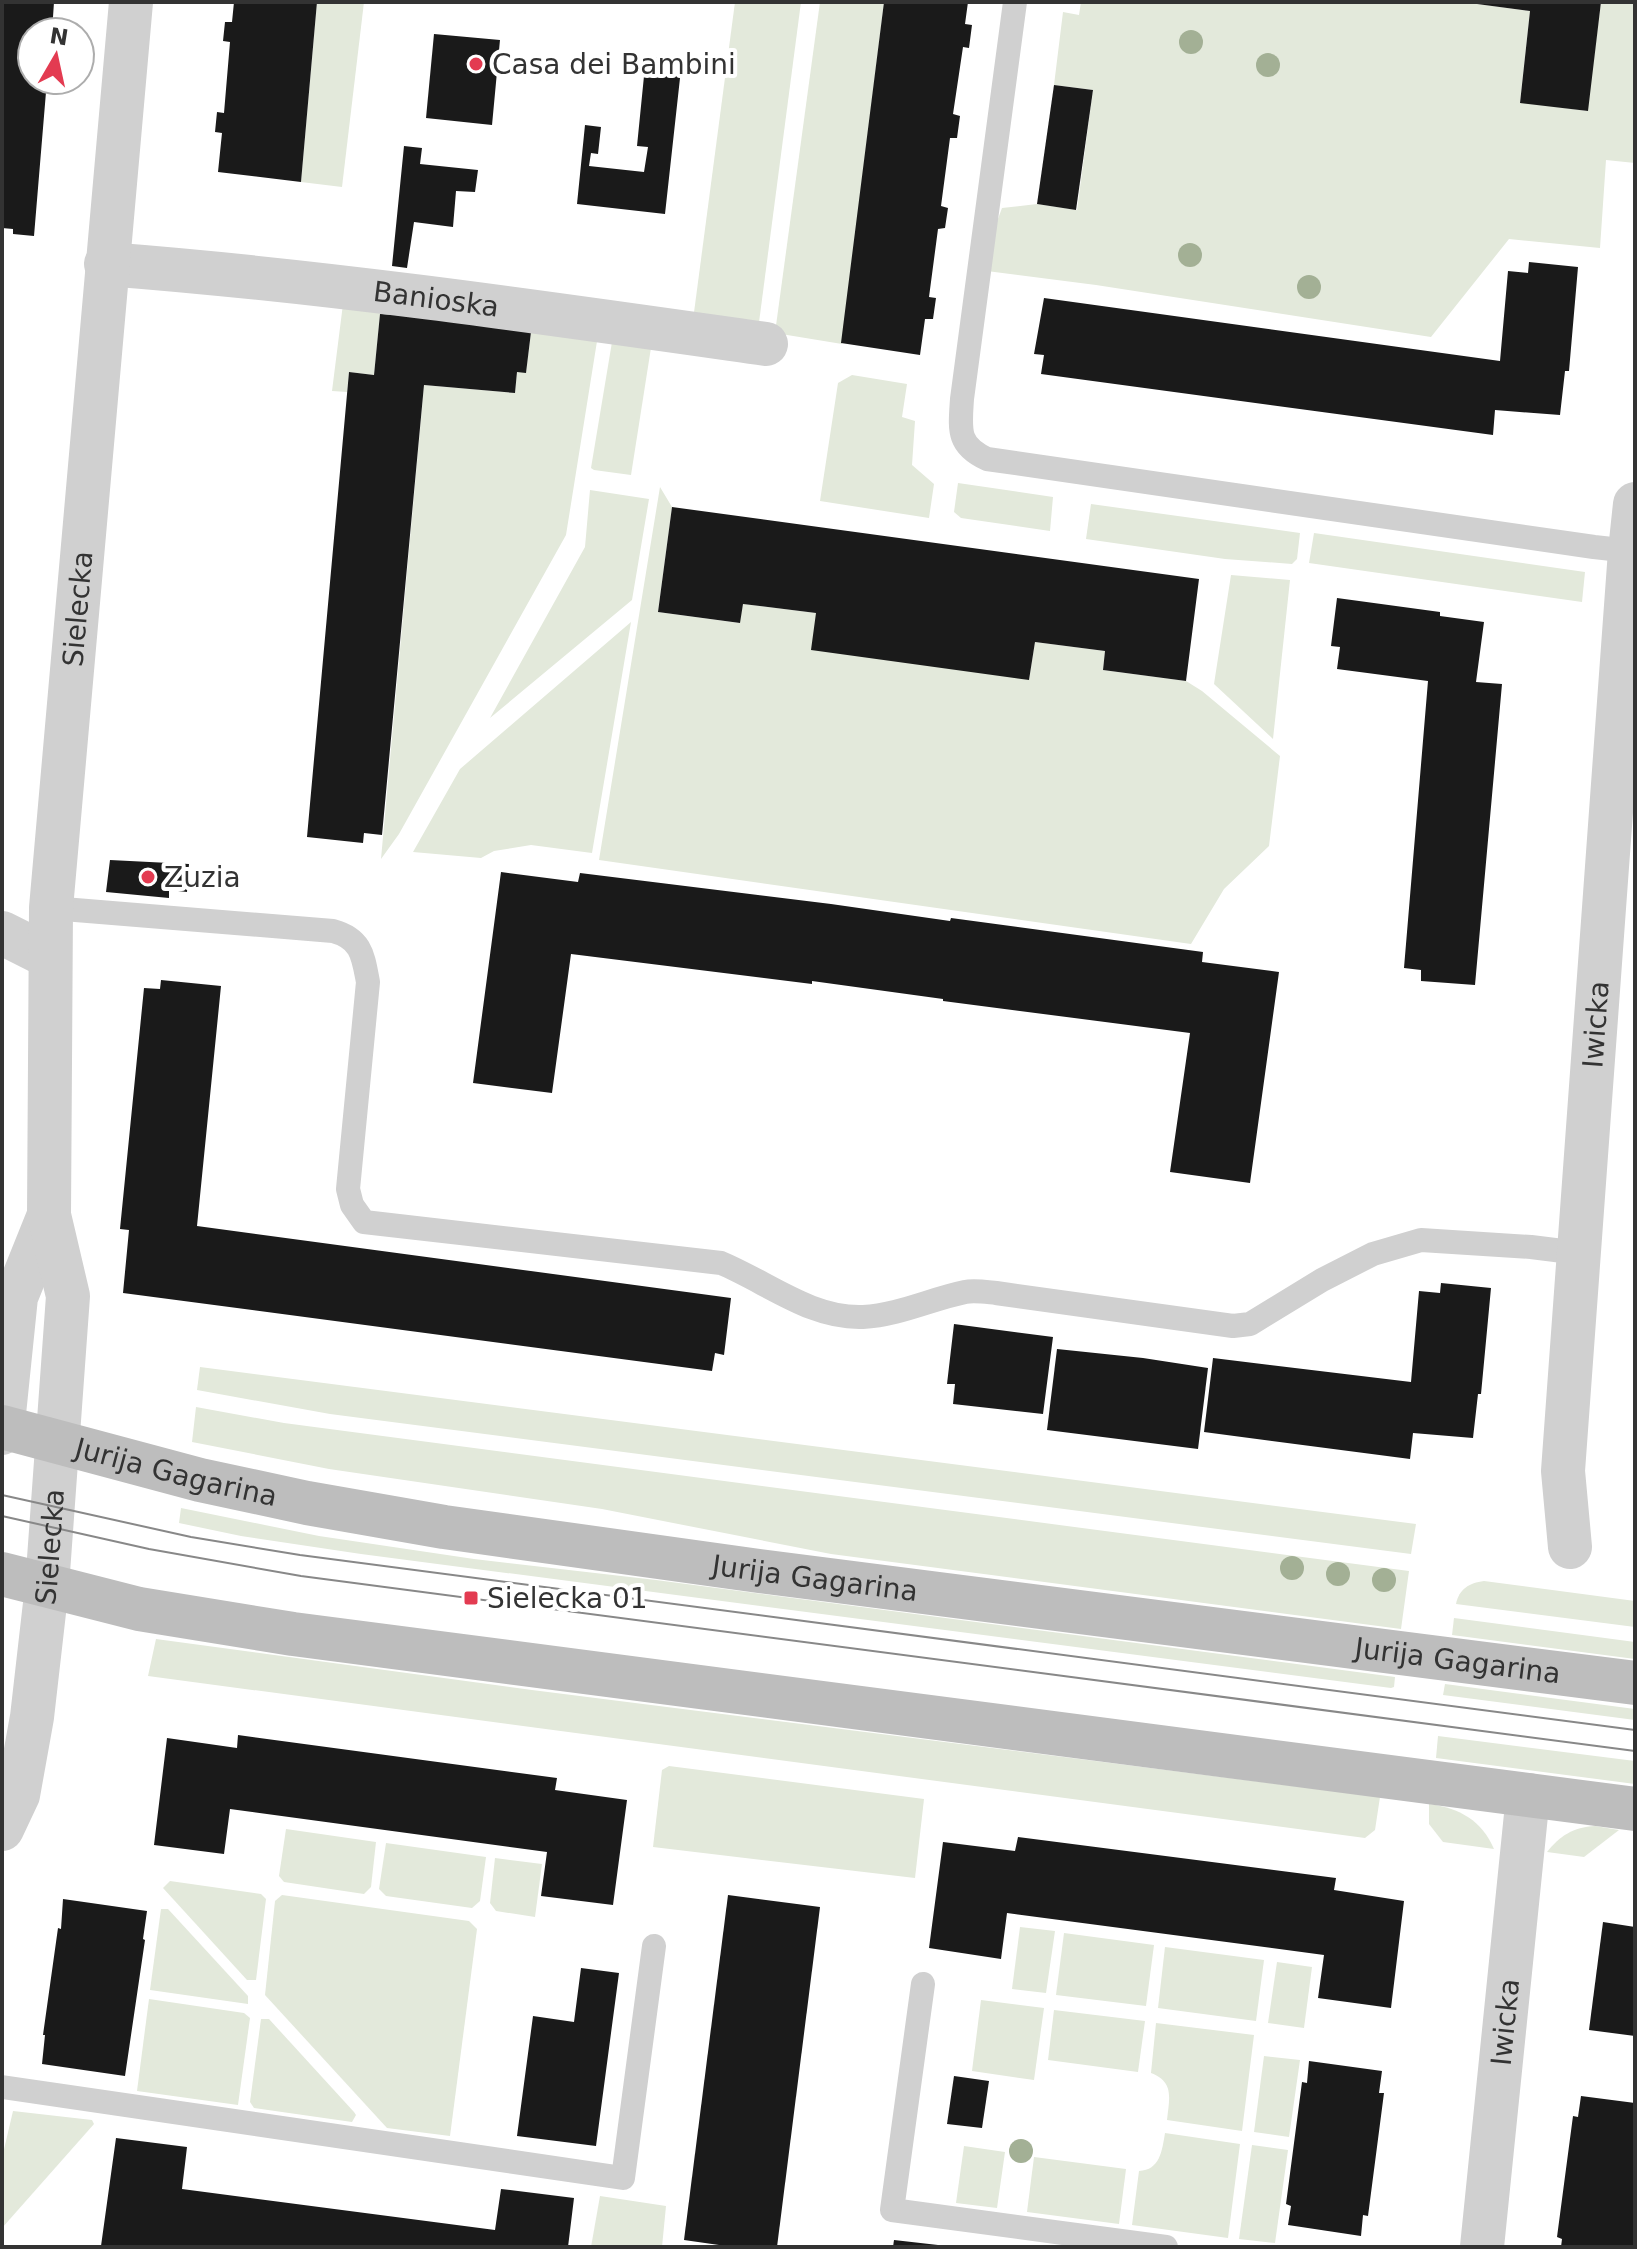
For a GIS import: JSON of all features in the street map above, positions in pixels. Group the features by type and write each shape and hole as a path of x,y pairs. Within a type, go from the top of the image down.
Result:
{"main road":[{"name":"Jurija Gagarina","path":"2,1427 231,1487 444,1527 759,1571 1635,1683"},
{"path":"2,1574 139,1609 293,1634 1635,1809"}],"street":[{"name":"Sielecka","path":"2,1829 18,1795 32,1717 47,1586 68,1296 49,1215 51,908 131,2"},
{"name":"Banioska","path":"106,264 351,290 766,344"},
{"name":"Iwicka","path":"1570,1547 1563,1471 1635,504"},
{"path":"2,933 50,957"},
{"name":"Sielecka","path":"2,1433 16,1297 49,1215"},
{"name":"Iwicka","path":"1482,2247 1528,1795"}],"lane":[{"path":"1015,2 962,399 960,433 969,449 987,459 1630,551"},
{"path":"51,908 333,931 347,935 358,946 368,982 348,1189 352,1205 364,1222 721,1263 805,1305 862,1317 918,1307 967,1292 996,1293 1233,1326 1250,1324 1322,1280 1373,1254 1421,1240 1579,1253"},
{"path":"2,2087 623,2178 654,1946"},
{"path":"923,1984 892,2210 1166,2247"}],"shaded area":[{"path":"317,2 364,2 342,187 301,182"},
{"path":"735,2 801,2 758,330 693,320"},
{"path":"820,2 884,2 842,344 775,333"},
{"path":"1081,2 1462,2 1530,11 1520,102 1587,111 1601,2 1635,2 1635,163 1606,160 1600,248 1509,239 1431,337 979,270 1002,208 1037,204 1077,210 1093,90 1054,85 1063,12 1079,15"},
{"path":"344,296 592,326 598,335 566,535 399,834 381,859 424,385 515,393 517,372 526,372 532,325 380,314 374,375 349,372 347,392 332,391"},
{"path":"653,335 631,475 594,470 591,468 613,336"},
{"path":"852,375 907,384 902,417 915,421 912,465 934,484 929,518 820,501 838,383"},
{"path":"958,483 1053,497 1050,531 961,518 954,512"},
{"path":"660,487 672,507 658,612 739,623 743,604 816,613 1029,680 1035,642 1105,651 1103,670 1186,681 1280,756 1269,846 1224,889 1191,944 599,860"},
{"path":"590,490 649,499 632,600 490,718 585,547"},
{"path":"1091,504 1300,533 1297,559 1292,564 1225,559 1086,539"},
{"path":"1314,533 1585,572 1582,602 1309,563"},
{"path":"1231,575 1290,580 1273,739 1214,684"},
{"path":"631,622 592,853 531,845 494,851 481,858 413,852 460,769"},
{"path":"200,1367 1416,1524 1411,1554 330,1414 197,1390"},
{"path":"196,1407 284,1423 1409,1571 1401,1629 831,1554 602,1509 329,1469 192,1442"},
{"path":"181,1508 319,1536 474,1559 1395,1677 1394,1687 361,1554 241,1536 179,1523"},
{"path":"1484,1581 1635,1601 1635,1627 1456,1604 1466,1588"},
{"path":"1454,1618 1635,1642 1635,1659 1452,1635"},
{"path":"156,1639 532,1690 1380,1797 1375,1830 1365,1838 148,1676"},
{"path":"1445,1684 1635,1709 1635,1720 1443,1695"},
{"path":"1438,1736 1635,1761 1635,1784 1436,1758"},
{"path":"669,1766 924,1799 915,1878 653,1847 662,1770"},
{"path":"1429,1804 1451,1809 1469,1818 1483,1831 1494,1849 1443,1842 1429,1824"},
{"path":"1595,1826 1619,1830 1584,1857 1547,1852 1568,1833"},
{"path":"286,1829 376,1842 371,1887 364,1894 284,1882 279,1876"},
{"path":"386,1843 486,1857 480,1901 472,1908 386,1896 379,1889"},
{"path":"495,1858 542,1864 535,1917 496,1911 490,1903"},
{"path":"170,1881 261,1894 266,1899 256,1980 247,1980 163,1888"},
{"path":"282,1895 469,1921 477,1929 450,2136 387,2128 265,1995 275,1901"},
{"path":"161,1909 168,1909 248,1996 248,2004 150,1990"},
{"path":"1020,1927 1055,1931 1046,1993 1012,1989"},
{"path":"1064,1933 1154,1945 1146,2006 1056,1995"},
{"path":"1165,1947 1264,1960 1256,2021 1158,2008"},
{"path":"1277,1962 1312,1967 1304,2028 1268,2023"},
{"path":"149,1999 244,2013 250,2018 238,2105 137,2091"},
{"path":"981,2000 1044,2008 1034,2080 972,2071"},
{"path":"1054,2010 1145,2021 1138,2072 1048,2060"},
{"path":"261,2019 269,2019 354,2112 356,2115 352,2122 254,2108 250,2102"},
{"path":"1156,2023 1254,2035 1242,2131 1167,2120 1167,2086 1151,2073"},
{"path":"1264,2056 1300,2060 1289,2137 1254,2132"},
{"path":"13,2111 92,2120 94,2124 2,2228 2,2158"},
{"path":"1165,2133 1240,2144 1228,2238 1132,2225 1139,2171 1156,2163"},
{"path":"1252,2145 1288,2150 1275,2243 1239,2239"},
{"path":"964,2146 1005,2152 997,2208 956,2203"},
{"path":"1034,2157 1126,2169 1119,2224 1027,2212"},
{"path":"600,2196 666,2206 662,2247 591,2247"}],"building":[{"path":"2,2 54,2 53,16 16,16 16,96 46,96 34,236 13,234 13,229 2,228"},
{"path":"234,2 317,2 301,182 218,172 222,133 215,132 217,112 224,113 230,42 223,41 225,22 232,22"},
{"path":"884,2 968,2 965,24 972,25 969,48 963,47 953,114 960,116 957,138 950,138 941,206 948,208 945,228 938,229 929,297 936,298 933,319 925,319 920,355 841,343"},
{"path":"1477,2 1601,2 1588,111 1520,103 1530,11"},
{"path":"434,34 500,40 492,125 426,118"},
{"path":"646,56 682,60 665,214 577,204 585,125 601,127 598,154 591,153 589,166 644,172 648,147 637,146"},
{"path":"1054,85 1093,90 1076,210 1037,204"},
{"path":"404,146 422,148 420,164 478,170 475,192 456,191 453,227 414,222 407,268 392,266"},
{"path":"1529,262 1578,267 1569,371 1565,371 1560,415 1495,410 1493,435 1041,374 1044,355 1034,354 1044,298 1500,361 1508,271 1528,273"},
{"path":"380,314 532,324 526,373 517,372 515,393 424,385 382,835 364,833 363,843 307,837 349,372 374,375"},
{"path":"672,507 1199,579 1186,681 1103,670 1105,651 1035,642 1029,680 811,650 816,613 743,604 740,623 658,612"},
{"path":"1337,598 1440,612 1440,616 1484,622 1476,682 1502,684 1475,985 1421,981 1421,970 1404,968 1428,681 1337,669 1340,647 1331,646"},
{"name":"Zuzia","path":"110,860 189,864 187,892 169,890 169,898 106,892"},
{"path":"501,872 578,882 580,873 950,921 951,918 1203,952 1202,962 1279,972 1250,1183 1170,1172 1190,1033 812,981 812,984 571,954 552,1093 473,1083"},
{"path":"161,980 221,986 197,1226 731,1298 724,1355 715,1353 712,1371 123,1293 129,1230 120,1229 144,988 160,989"},
{"path":"1441,1283 1491,1288 1481,1394 1478,1394 1473,1438 1413,1433 1410,1459 1204,1432 1213,1358 1411,1382 1419,1291 1440,1293"},
{"path":"954,1324 1053,1337 1043,1414 953,1404 955,1384 947,1384"},
{"path":"1057,1349 1208,1368 1198,1449 1047,1430"},
{"path":"238,1735 557,1778 555,1790 627,1800 613,1905 541,1896 547,1852 230,1809 224,1854 154,1845 167,1738 237,1748"},
{"path":"1018,1837 1336,1878 1334,1890 1404,1901 1391,2008 1318,1998 1324,1955 1007,1913 1001,1959 929,1948 943,1842 1015,1851"},
{"path":"728,1895 820,1907 777,2247 733,2247 684,2240"},
{"path":"63,1899 147,1911 125,2076 42,2064 43,2035"},
{"path":"1603,1922 1635,1927 1635,2036 1589,2030"},
{"path":"581,1968 619,1973 596,2146 517,2136 533,2016 574,2022"},
{"path":"1309,2061 1382,2071 1379,2093 1384,2093 1368,2216 1363,2215 1361,2236 1288,2225 1291,2206 1286,2204 1302,2082 1307,2083"},
{"path":"954,2076 989,2081 982,2128 947,2124"},
{"path":"1581,2096 1635,2103 1635,2247 1561,2247 1562,2239 1557,2237 1573,2116 1578,2117"},
{"path":"116,2138 187,2147 182,2189 495,2230 501,2189 574,2198 568,2247 101,2246"},
{"path":"894,2240 938,2245 893,2247"}],"tram line":[{"path":"2,1495 191,1537 300,1555 1635,1730"},
{"path":"2,1516 149,1549 301,1576 1635,1751"}],"place":[{"name":"Casa dei Bambini","path":"476,64"},
{"name":"Zuzia","path":"148,877"},
{"name":"Sielecka 01","path":"471,1598"}]}
